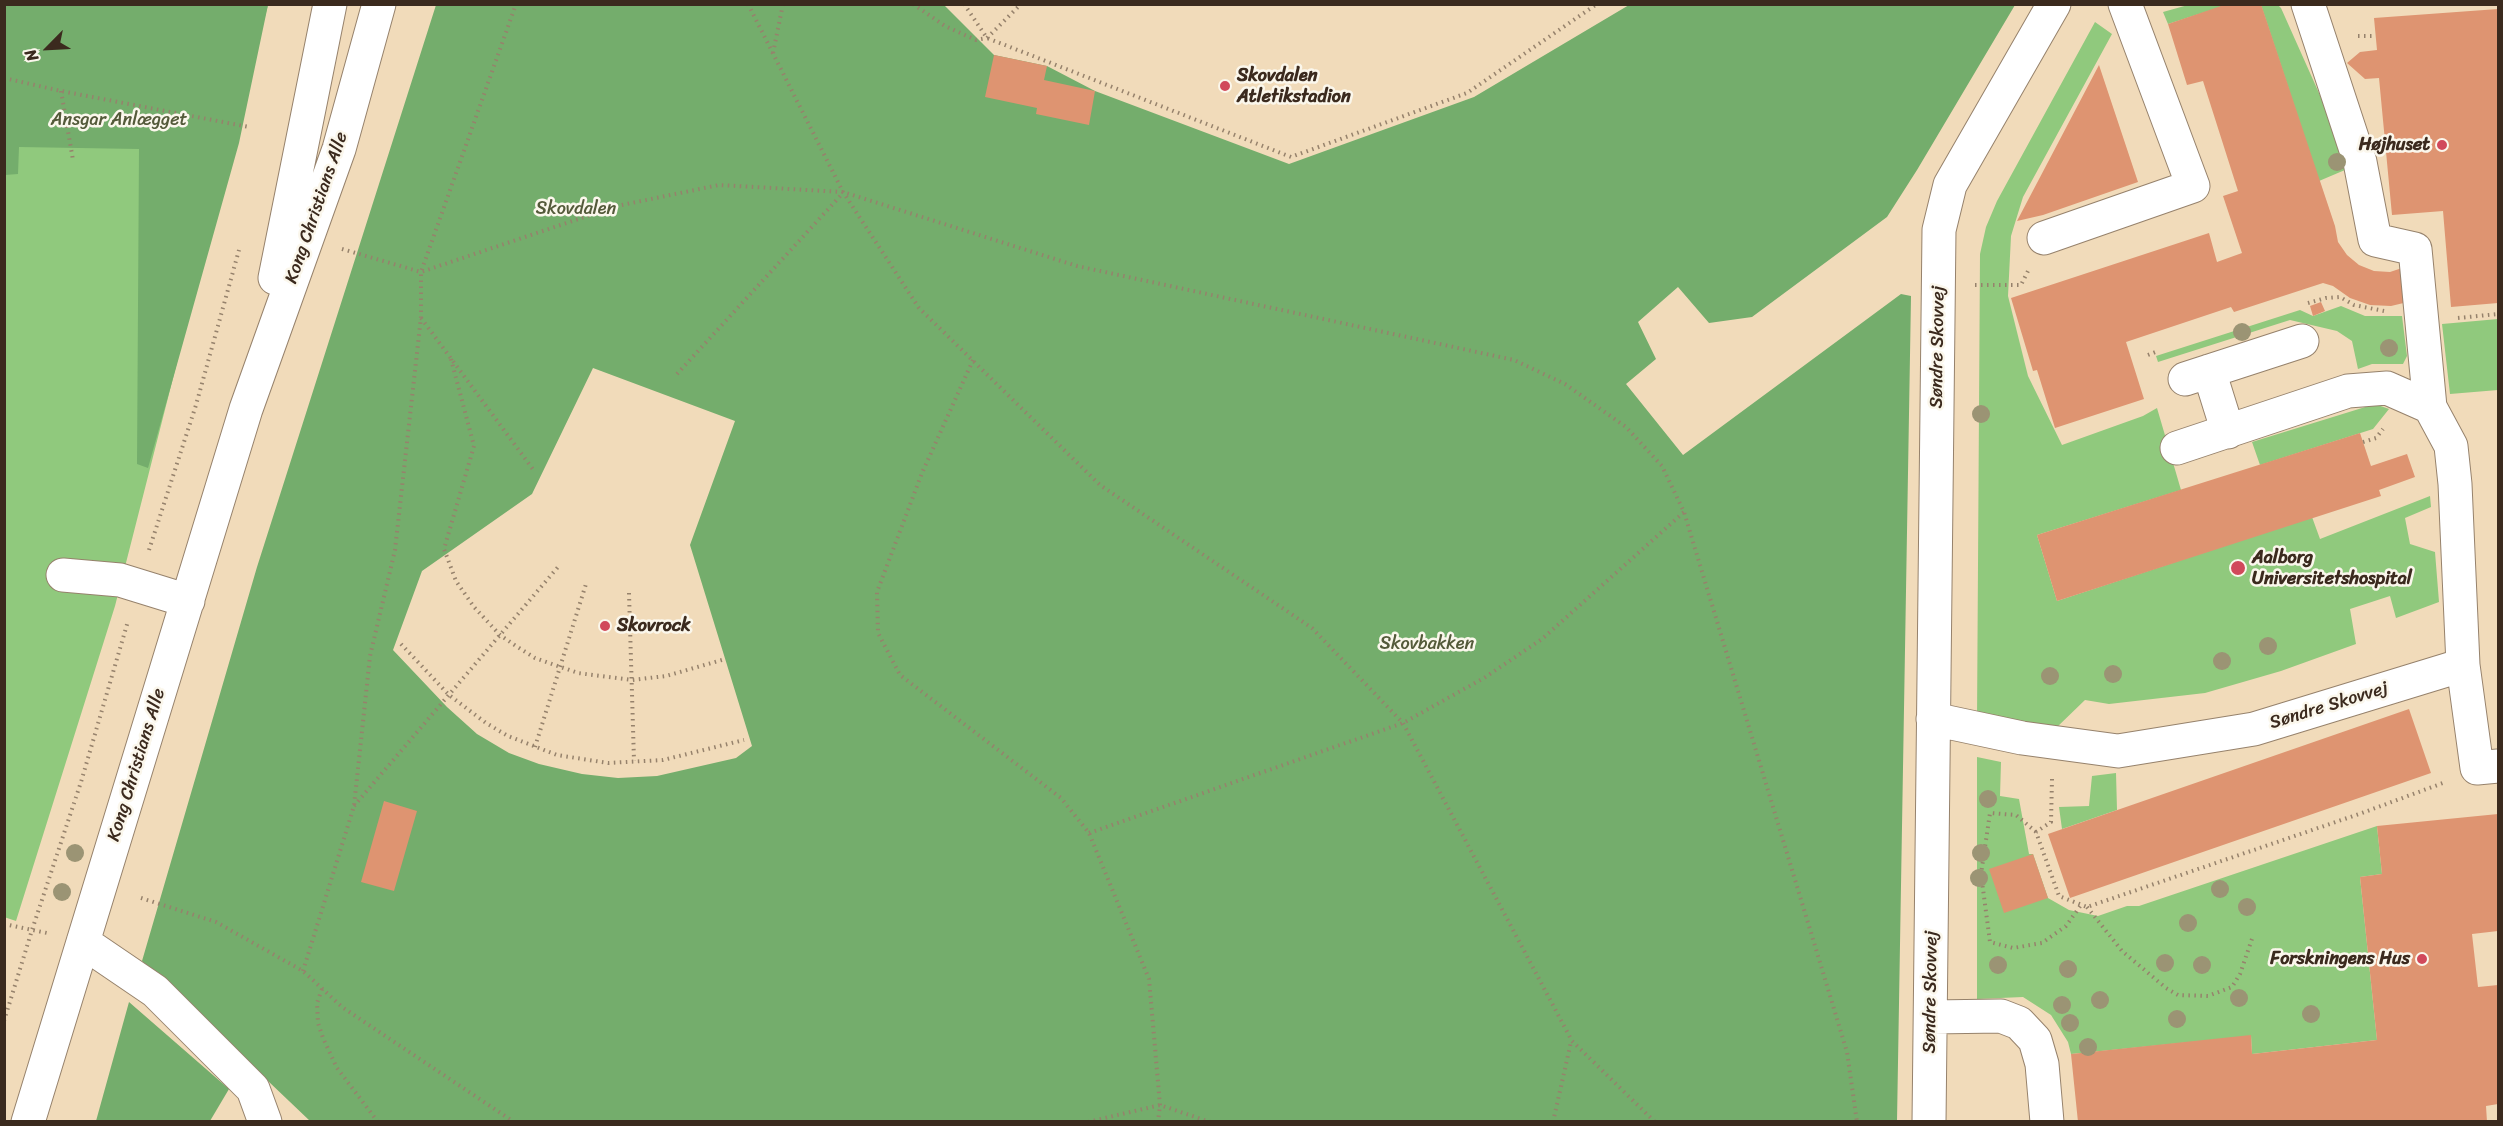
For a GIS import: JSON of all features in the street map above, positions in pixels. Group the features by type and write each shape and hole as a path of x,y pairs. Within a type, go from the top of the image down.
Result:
{"street":[{"name":"Kong Christians Alle","path":"246,409 304,140 330,4"},
{"name":"Kong Christians Alle","path":"28,1122 246,409 339,149 379,4"},
{"name":"Søndre Skovvej","path":"1929,1122 1939,230 1950,185 2054,4"},
{"path":"2044,238 2193,186 2125,4"},
{"path":"2308,4 2360,162 2375,240 2415,249 2430,407 2451,446 2455,484 2463,664 2477,768 2491,767"},
{"path":"2228,432 2197,375 2302,341"},
{"path":"2177,448 2348,391 2387,388 2430,407"},
{"path":"63,575 120,580 188,601"},
{"name":"Søndre Skovvej","path":"1933,719 2022,738 2118,751 2254,729 2463,664"},
{"path":"83,942 155,991 253,1089 265,1122"},
{"path":"1931,1017 2001,1016 2019,1023 2035,1040 2042,1064 2047,1122"}],"path":[{"path":"303,971 354,806 370,656 395,550 421,317 421,272 516,4"},
{"path":"748,4 843,192 919,308 1100,485 1312,628 1403,723 1572,1041 1655,1122"},
{"path":"773,53 783,4"},
{"path":"913,4 955,31 976,40 987,38 1291,157 1467,93 1597,4"},
{"path":"964,4 987,38"},
{"path":"987,38 1021,4"},
{"path":"4,78 249,127"},
{"path":"61,91 73,160"},
{"path":"336,248 421,272 506,241 617,206 719,185 843,192 1077,266 1514,360 1565,384 1626,427 1662,466 1683,512 1847,1052 1857,1122"},
{"path":"677,374 843,192"},
{"path":"4,1021 81,782 139,585 196,405 241,244"},
{"path":"421,317 535,472"},
{"path":"451,359 474,446 444,549 456,581 474,607 500,635 535,658 560,668 600,677 632,680 666,676 722,660"},
{"path":"973,360 922,473 877,592 878,633 900,675 1061,798 1089,833 1149,979 1160,1105 1158,1122"},
{"path":"1089,833 1403,723 1484,678 1542,639 1683,512"},
{"path":"354,806 558,567"},
{"path":"535,747 586,584"},
{"path":"629,593 634,761"},
{"path":"401,644 449,695 486,723 535,747 581,759 608,763 691,755 744,740"},
{"path":"2036,832 2051,822 2053,742"},
{"path":"2087,907 2491,767"},
{"path":"2081,905 2066,926 2042,943 2013,948 1990,942 1981,874 1990,813 2016,814 2036,832 2059,896 2087,907 2122,951 2166,988 2178,995 2208,996 2232,987 2240,974 2253,936"},
{"path":"141,898 216,922 303,971 342,1006 514,1122"},
{"path":"322,989 317,1002 318,1023 323,1038 337,1068 378,1122"},
{"path":"1554,1122 1572,1041"},
{"path":"1088,1122 1160,1105 1210,1122"}],"green space":[{"path":"5,4 268,5 239,143 148,468 137,464 139,149 19,147 18,174 5,175"},
{"name":"Ansgar Anlægget","path":"4,5 268,5 115,606 16,921 4,917"},
{"name":"Skovbakken","path":"436,5 944,5 994,55 1047,66 1095,91 1289,164 1474,97 1629,5 2015,5 1887,217 1752,317 1709,323 1678,287 1638,322 1656,359 1626,384 1683,455 1901,294 1911,296 1897,1121 310,1121 142,961 257,567","holes":["593,368 735,421 690,545 752,746 736,758 657,776 618,778 582,774 539,764 509,753 477,734 447,707 393,650 422,571 532,494"]},
{"path":"2188,5 2227,5 2168,24 2163,12"},
{"path":"2261,5 2278,5 2281,8 2352,167 2319,181"},
{"path":"2095,22 2112,34 2023,197 2011,236 2008,296 2028,376 2062,445 2143,416 2157,408 2181,490 2037,535 2057,601 2312,517 2320,539 2430,496 2431,507 2405,518 2410,544 2435,552 2439,602 2396,618 2390,596 2350,609 2356,644 2281,671 2205,693 2109,704 2085,700 2055,729 1977,719 1980,254 1986,227 1997,201"},
{"path":"2341,306 2365,316 2402,316 2407,356 2403,364 2372,364 2358,369 2352,341 2337,331 2290,320 2158,362 2156,356 2300,310 2313,316"},
{"path":"2498,319 2498,390 2450,394 2442,324"},
{"path":"2375,404 2389,409 2373,429 2260,465 2252,442"},
{"path":"1977,757 2001,762 2000,796 2019,799 2029,854 2033,854 2048,898 2069,910 2098,916 2127,906 2139,906 2377,826 2382,874 2360,877 2377,1040 2252,1054 2251,1036 2071,1054 2068,1042 2051,1015 2023,997 1977,999"},
{"path":"2116,773 2117,810 2062,829 2059,807 2089,806 2092,776"},
{"path":"129,1002 229,1089 210,1121 96,1121"}],"building":[{"path":"2227,4 2261,4 2335,226 2338,242 2347,255 2359,265 2374,271 2390,272 2405,267 2412,301 2391,306 2370,305 2350,298 2333,286 2323,283 2234,312 2231,307 2126,342 2144,399 2055,428 2037,370 2033,371 2011,298 2209,233 2217,262 2242,253 2223,196 2238,191 2203,81 2187,85 2168,24"},
{"name":"Højhuset","path":"2498,9 2498,303 2451,307 2443,211 2392,215 2379,78 2365,79 2347,63 2360,52 2377,50 2374,18"},
{"path":"994,55 1047,66 1044,80 1095,91 1089,125 1036,114 1037,108 985,97"},
{"path":"2099,65 2138,182 2043,215 2017,221"},
{"path":"2321,302 2325,311 2313,316 2310,306"},
{"path":"2360,433 2371,466 2407,454 2415,477 2379,490 2381,496 2057,601 2037,535"},
{"path":"2409,709 2431,773 2070,898 2048,834"},
{"path":"384,801 417,811 394,891 361,882"},
{"name":"Forskningens Hus","path":"2498,814 2498,931 2472,934 2478,987 2498,985 2498,1104 2486,1106 2487,1122 2078,1122 2071,1054 2251,1035 2252,1054 2377,1040 2360,877 2382,874 2377,826"},
{"path":"2033,854 2048,898 2004,913 1989,869"}],"place":[{"name":"Skovdalen Atletikstadion","path":"1225,86"},
{"name":"Højhuset","path":"2442,145"},
{"name":"Aalborg Universitetshospital","path":"2238,568"},
{"name":"Skovrock","path":"605,626"},
{"name":"Forskningens Hus","path":"2422,959"}],"park label":[{"name":"Skovdalen","path":"576,209"}]}
